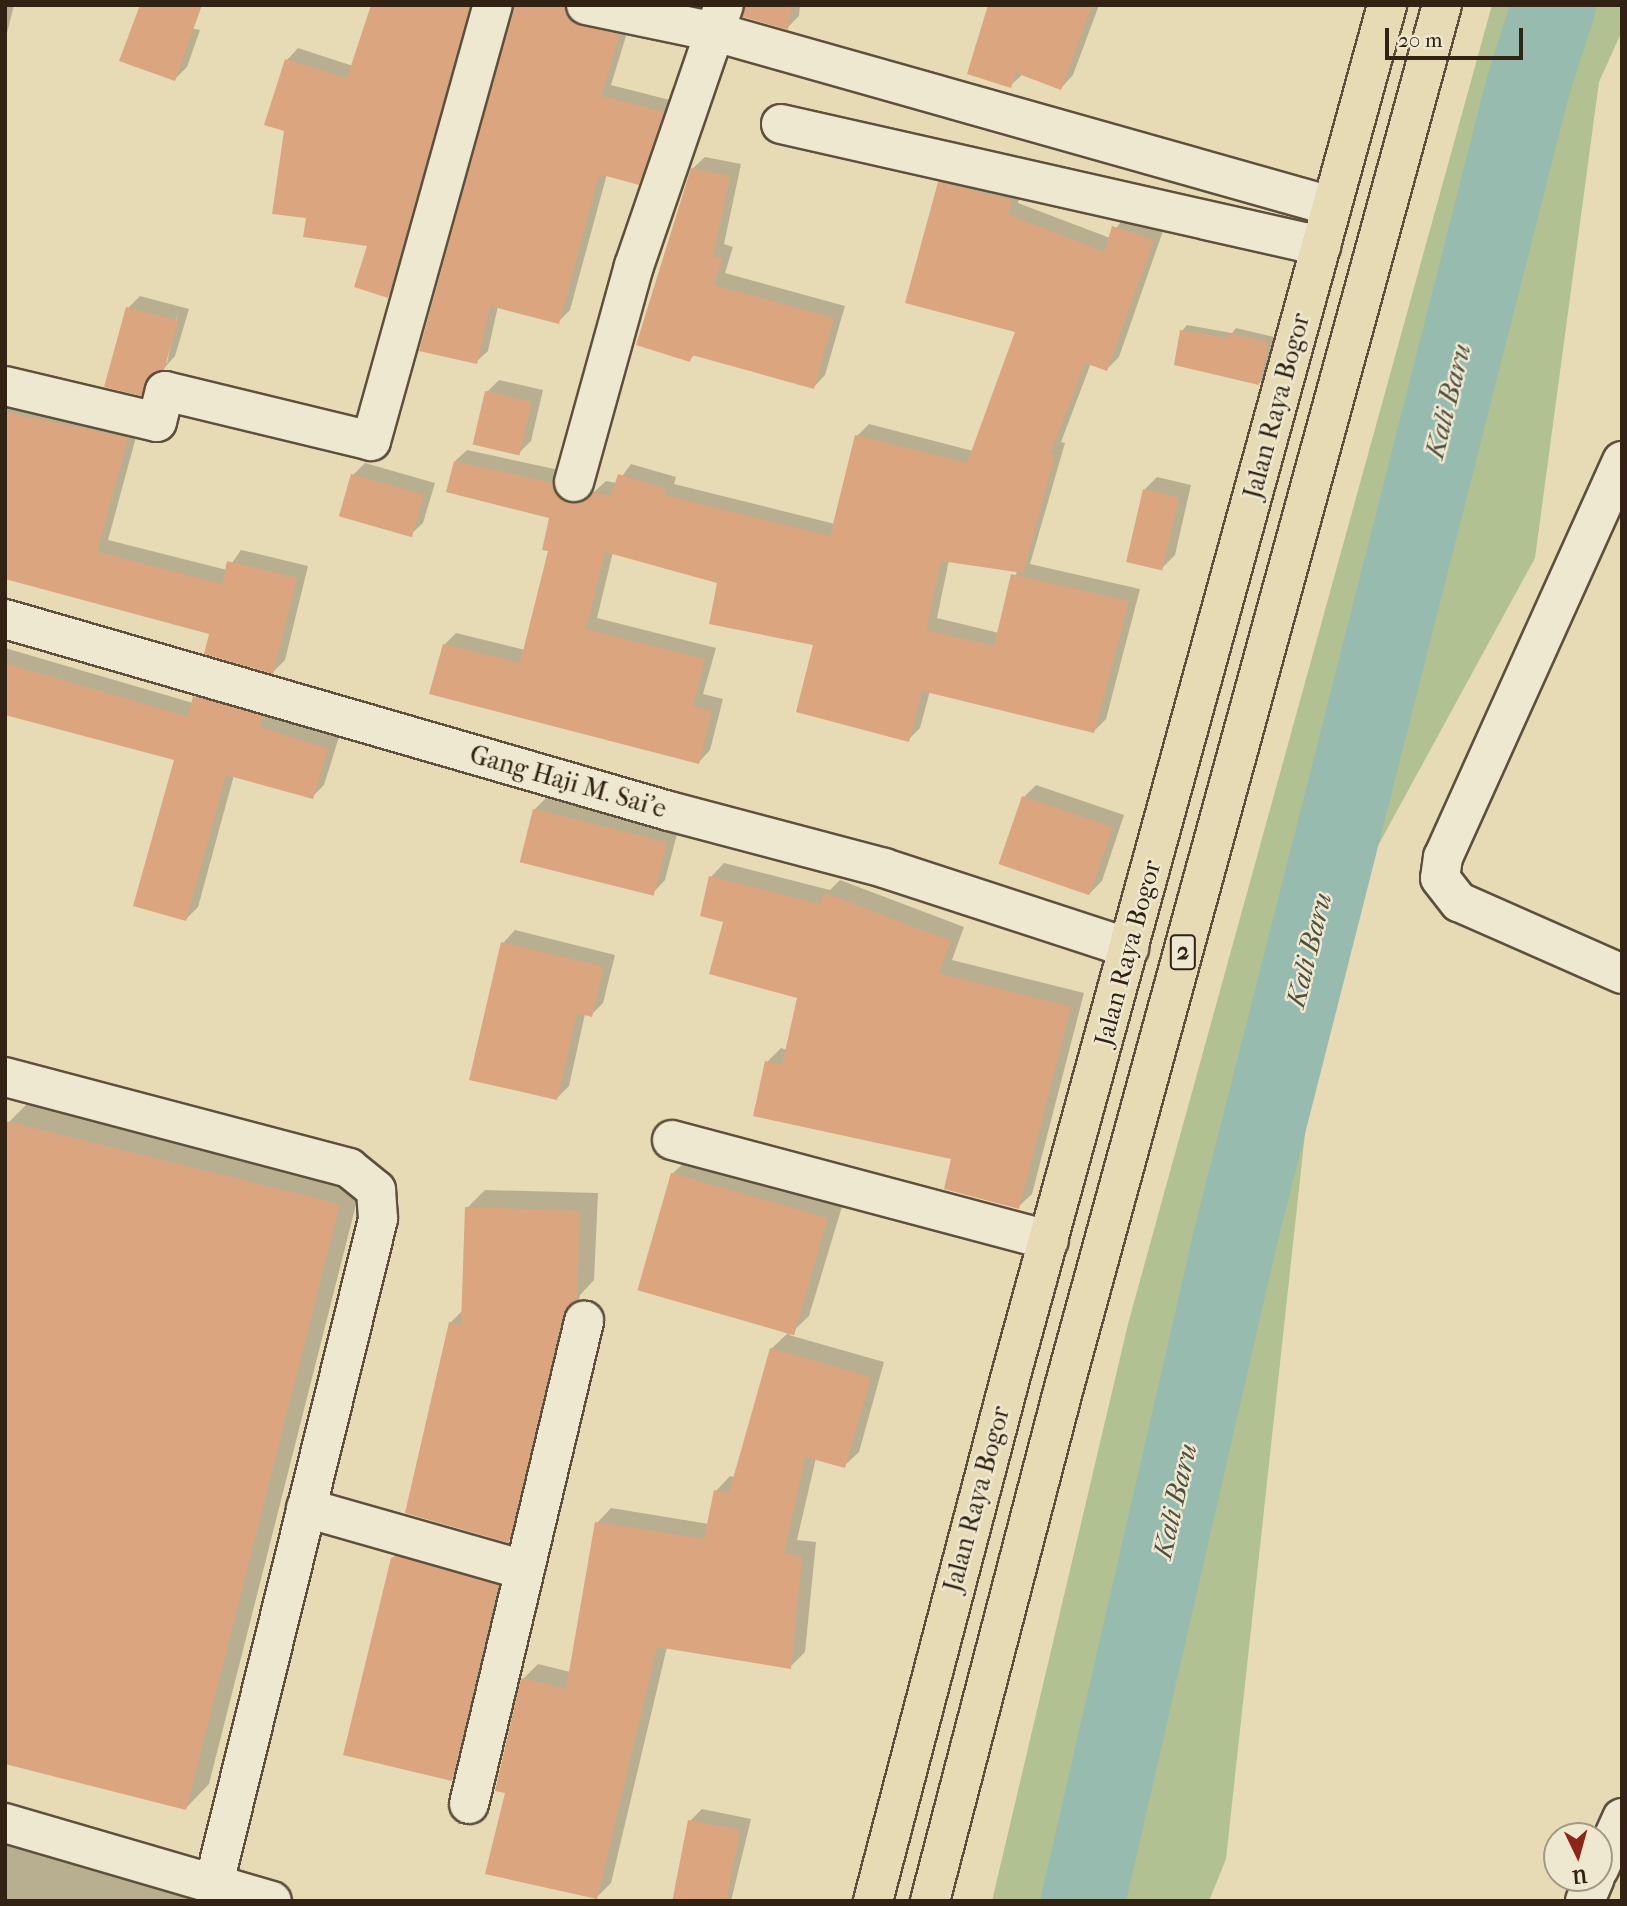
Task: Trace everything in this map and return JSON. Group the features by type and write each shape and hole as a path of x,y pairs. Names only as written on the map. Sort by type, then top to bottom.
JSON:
{"highway":[{"name":"Jalan Raya Bogor","path":"880,1899 931,1670 1387,5"},
{"name":"Jalan Raya Bogor","path":"930,1901 1063,1391 1442,5"},
{"path":"1011,1375 1063,1391"},
{"path":"931,1670 985,1683"}],"street":[{"path":"5,386 157,422 165,391 371,440 493,5"},
{"path":"586,5 719,19 1331,206"},
{"path":"573,482 634,266 719,19"},
{"path":"781,124 1321,246"},
{"path":"1622,461 1443,857 1440,878 1459,902 1622,974"},
{"name":"Gang Haji M. Sai'e","path":"5,619 668,811 884,868 1129,948"},
{"path":"5,1077 349,1168 376,1190 378,1219 214,1883"},
{"path":"672,1140 1049,1240"},
{"path":"469,1804 584,1320"},
{"path":"306,1508 524,1570"},
{"path":"1613,1838 1622,1818"},
{"path":"5,1823 272,1901"}],"green space":[{"path":"1492,5 1622,5 1622,31 1599,82 1535,558 1326,941 1226,1859 1209,1901 992,1901 1128,1324"}],"building":[{"path":"140,5 202,5 175,81 119,61"},
{"path":"371,5 470,5 388,298 354,287 367,246 303,237 306,218 272,214 284,131 264,125 285,59 347,78"},
{"path":"514,5 565,5 572,22 620,34 601,96 664,112 639,185 599,174 559,324 490,306 477,364 419,351"},
{"path":"745,5 792,5 788,30 743,17"},
{"path":"988,5 1092,5 1061,90 1016,73 1011,88 967,74"},
{"path":"691,168 730,176 713,256 722,259 714,285 834,318 814,389 692,355 690,362 636,345"},
{"path":"938,182 1012,200 1008,214 1104,252 1112,226 1154,240 1107,371 1085,363 1050,454 1055,455 1023,573 941,561 926,630 994,646 1011,574 1129,601 1094,733 922,691 909,742 796,712 813,645 709,624 717,583 605,552 586,629 705,659 693,706 712,711 699,764 429,694 443,644 520,663 548,551 542,550 549,518 446,492 454,461 553,483 558,497 569,503 580,503 593,492 611,496 618,474 666,489 664,495 830,536 855,435 967,463 1015,332 905,303"},
{"path":"126,307 178,321 164,370 149,376 141,396 104,387"},
{"path":"1180,330 1228,338 1229,333 1269,343 1259,385 1174,365"},
{"path":"485,391 532,402 519,455 473,445"},
{"path":"5,412 128,438 97,552 222,584 227,561 297,578 273,674 204,654 209,634 5,579"},
{"path":"351,474 424,495 412,537 339,516"},
{"path":"1143,489 1179,497 1162,570 1126,562"},
{"path":"5,663 188,717 193,696 263,716 260,727 328,749 313,799 226,775 186,921 133,906 174,760 5,715"},
{"path":"1022,796 1113,827 1089,895 999,864"},
{"path":"533,809 667,842 654,896 520,862"},
{"path":"709,876 820,904 825,893 951,941 939,973 1071,1007 1019,1209 944,1189 951,1159 753,1116 765,1061 782,1065 797,998 709,974 723,922 700,916"},
{"path":"501,942 604,967 592,1017 577,1013 557,1100 469,1080"},
{"path":"5,1121 340,1204 186,1810 5,1764"},
{"path":"671,1173 828,1218 794,1335 637,1290"},
{"path":"465,1207 580,1211 577,1299 563,1315 509,1543 405,1513 449,1322 461,1325"},
{"path":"770,1348 871,1377 845,1468 805,1457 784,1554 802,1556 791,1669 657,1647 597,1899 485,1874 505,1793 495,1791 521,1678 566,1689 595,1522 704,1539 714,1490 729,1493"},
{"path":"396,1556 498,1585 452,1781 343,1755 391,1558"},
{"path":"688,1820 740,1830 726,1901 672,1900"}],"waterway":[{"name":"Kali Baru","path":"1083,1901 1236,1235 1528,86 1554,5"}]}
